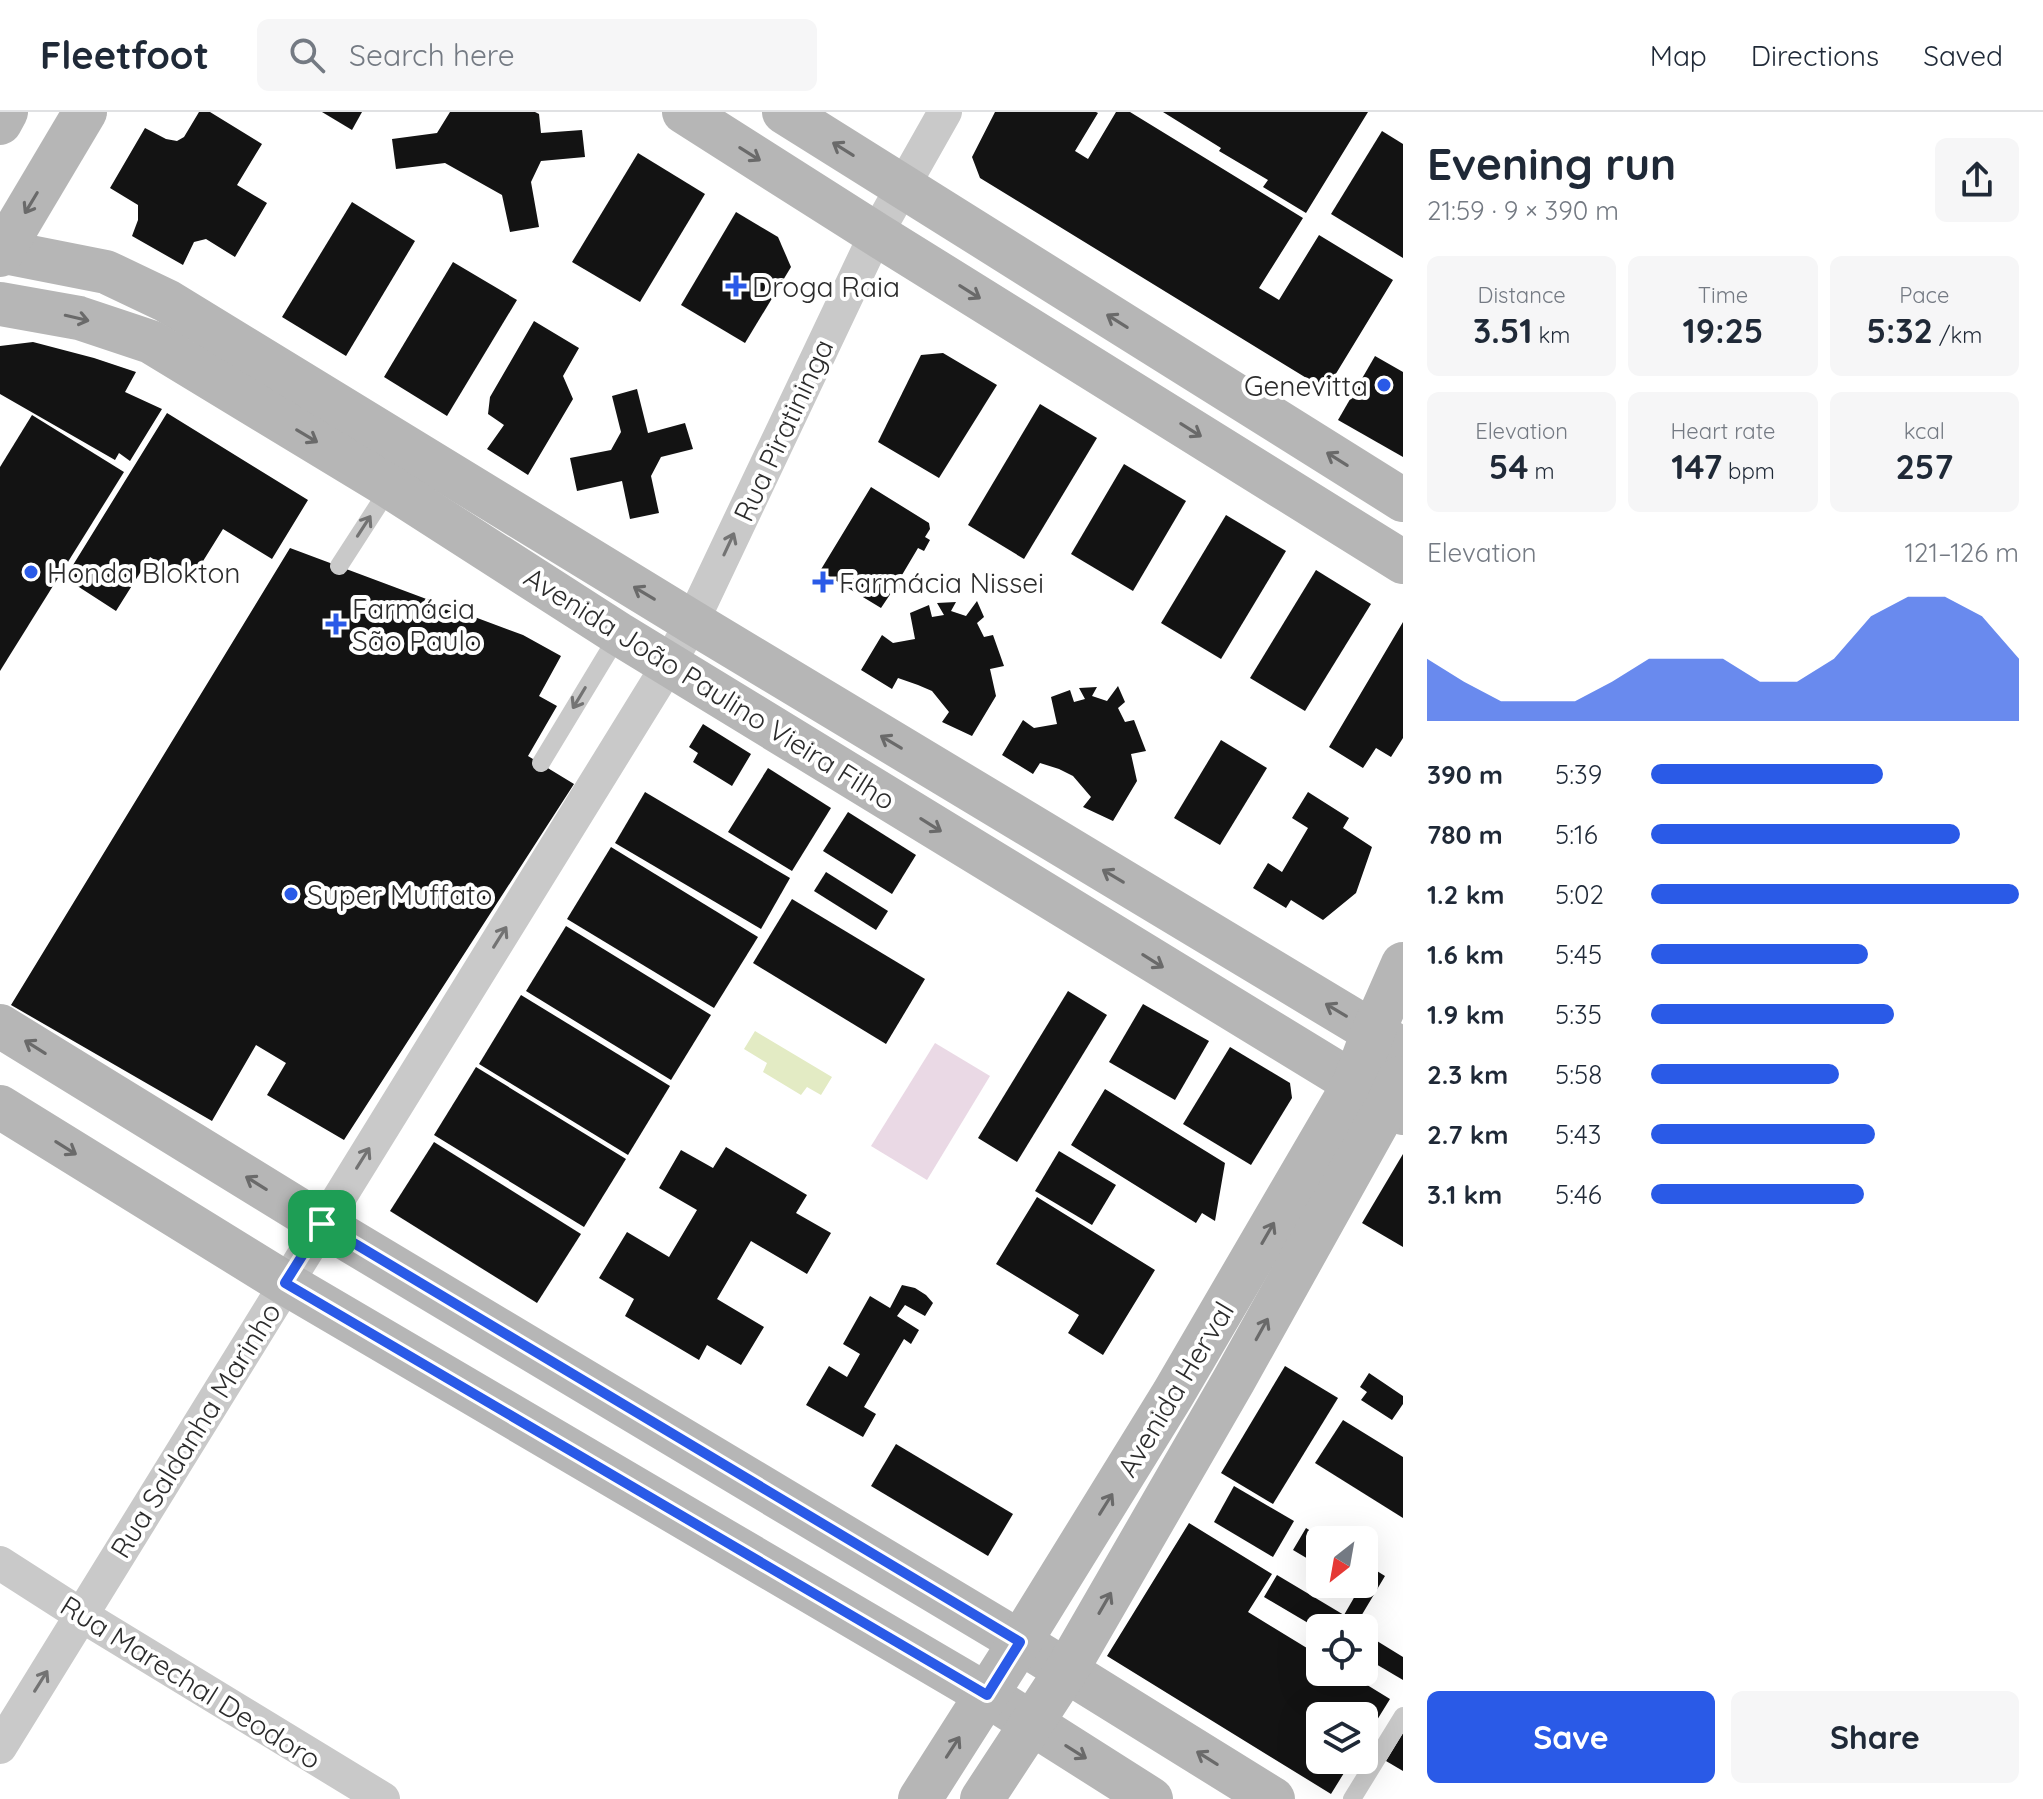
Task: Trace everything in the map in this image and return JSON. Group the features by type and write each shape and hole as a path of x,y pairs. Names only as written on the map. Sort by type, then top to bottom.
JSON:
{"main road":[{"path":"0,123 6,112"},
{"path":"1,252 63,132 85,112"},
{"path":"684,112 1403,562"},
{"path":"784,112 1403,500"},
{"name":"Avenida João Paulino Vieira Filho","path":"1,252 106,272 167,301 692,622 1388,1041"},
{"name":"Avenida João Paulino Vieira Filho","path":"0,304 79,318 151,342 390,487 619,634 1390,1093"},
{"name":"Avenida Herval","path":"982,1799 1066,1671 1234,1380 1390,1093 1388,1041 1403,964"},
{"path":"0,1026 322,1224 1020,1642 1273,1799"},
{"name":"Avenida Herval","path":"920,1799 1173,1394 1390,1093"},
{"path":"0,1107 285,1283 987,1695 1151,1799"},
{"path":"1173,1394 1234,1380"}],"street":[{"name":"Rua Piratininga","path":"669,664 692,622 876,234 945,112"},
{"name":"Rua Saldanha Marinho","path":"0,1747 669,664"},
{"name":"Rua Marechal Deodoro","path":"0,1563 383,1799"}],"lane":[{"path":"339,566 390,487"},
{"path":"541,763 619,634"},
{"path":"1352,1799 1403,1716"}],"shaded area":[{"path":"755,1031 832,1077 821,1095 807,1087 801,1095 763,1072 767,1063 744,1049"},
{"path":"935,1043 990,1076 927,1180 871,1146"}],"building":[{"path":"199,112 210,112 262,144 237,185 267,203 235,257 206,239 194,242 183,265 132,236 138,220 138,205 110,188 145,128 177,141 184,137"},
{"path":"322,112 362,112 352,130"},
{"path":"450,112 535,112 539,114 541,133 582,130 585,157 541,161 531,182 539,227 510,232 502,195 445,163 396,169 392,139 437,133"},
{"path":"995,112 1098,113 1075,151 1088,159 1116,112 1130,112 1303,218 1259,288 1279,300 1319,235 1393,280 1326,390 980,178 972,157"},
{"path":"1163,112 1368,112 1306,213 1263,187 1268,180"},
{"path":"1382,131 1403,144 1403,258 1331,214"},
{"path":"638,153 705,194 640,302 572,262"},
{"path":"352,202 415,241 346,356 282,317"},
{"name":"Droga Raia","path":"736,212 778,237 791,267 745,343 681,305"},
{"path":"453,262 517,300 447,416 384,377"},
{"path":"534,321 579,348 563,376 573,399 528,475 487,449 504,425 488,414 490,397"},
{"path":"33,342 136,372 125,392 162,409 130,461 119,453 115,460 0,394 0,346"},
{"path":"943,353 997,385 939,478 878,442 921,355"},
{"path":"1375,356 1403,372 1403,457 1338,420"},
{"path":"637,389 648,433 685,423 693,449 661,457 651,476 659,513 630,519 622,481 577,491 570,458 611,450 621,432 612,396"},
{"path":"1040,404 1097,438 1024,559 968,525"},
{"path":"167,413 308,500 272,559 223,529 190,582 150,557 116,611 65,578"},
{"name":"Honda Blokton","path":"32,415 124,472 0,671 0,467"},
{"path":"1124,464 1186,501 1133,591 1071,554"},
{"path":"871,487 929,523 930,529 925,537 930,540 924,551 918,548 902,575 907,578 900,589 895,587 881,608 820,571"},
{"path":"1226,515 1286,551 1221,659 1161,623"},
{"name":"Super Muffato","path":"290,548 523,635 561,656 539,696 557,706 528,756 574,784 344,1140 267,1095 286,1063 256,1045 212,1121 11,1005"},
{"path":"1316,570 1371,604 1305,711 1250,678"},
{"path":"977,601 984,617 977,623 984,637 993,635 1004,666 990,669 996,696 972,736 942,722 949,712 932,691 898,678 892,689 861,670 882,635 893,643 915,639 910,613 929,605 932,617 944,615 937,603 956,602 951,611 966,616"},
{"path":"1403,622 1403,738 1391,757 1376,748 1363,768 1329,747"},
{"path":"1118,686 1125,702 1118,708 1125,722 1134,720 1146,751 1131,754 1137,781 1113,821 1083,807 1091,797 1073,776 1040,763 1033,774 1002,755 1023,720 1034,728 1057,724 1051,697 1070,690 1074,702 1085,699 1079,688 1097,687 1092,696 1107,701"},
{"path":"703,724 751,754 732,786 693,762 698,753 689,747"},
{"path":"1221,740 1267,768 1220,845 1174,818"},
{"path":"768,768 831,808 792,871 728,832"},
{"path":"645,792 790,878 761,929 615,843"},
{"path":"1308,792 1349,818 1343,828 1372,847 1356,893 1323,920 1291,900 1286,908 1253,888 1268,863 1282,872 1308,828 1292,818"},
{"path":"848,812 916,855 892,894 823,851"},
{"path":"611,847 758,937 714,1008 567,919"},
{"path":"826,872 888,911 876,930 814,891"},
{"path":"792,899 925,979 886,1044 753,963"},
{"path":"566,926 711,1015 671,1080 526,991"},
{"path":"1068,991 1107,1015 1017,1162 978,1138"},
{"path":"521,995 670,1086 628,1155 479,1064"},
{"path":"1143,1004 1209,1041 1175,1100 1109,1062"},
{"path":"1230,1047 1290,1083 1292,1098 1251,1165 1183,1124"},
{"path":"476,1067 626,1159 584,1227 434,1135"},
{"path":"1105,1089 1225,1163 1215,1221 1202,1213 1196,1223 1071,1145"},
{"path":"434,1142 581,1234 537,1303 390,1211"},
{"path":"726,1147 807,1195 796,1213 831,1233 807,1274 751,1241 717,1299 764,1327 741,1365 707,1345 699,1360 625,1316 634,1299 599,1278 627,1232 669,1257 697,1210 659,1188 681,1150 713,1168"},
{"path":"1059,1151 1116,1185 1092,1225 1035,1191"},
{"path":"1403,1154 1403,1247 1362,1223"},
{"path":"1037,1197 1155,1270 1103,1355 1068,1333 1079,1315 996,1264"},
{"path":"902,1285 915,1288 933,1303 925,1316 905,1305 897,1316 919,1330 911,1344 904,1339 864,1407 876,1414 863,1437 806,1405 829,1366 847,1377 860,1354 843,1344 870,1296 890,1308"},
{"path":"1285,1366 1338,1398 1273,1504 1221,1473"},
{"path":"1369,1373 1403,1396 1403,1404 1392,1420 1361,1400 1367,1392 1360,1387"},
{"path":"1343,1420 1403,1457 1403,1518 1315,1463"},
{"path":"896,1444 1013,1514 988,1556 871,1486"},
{"path":"1234,1486 1294,1521 1273,1557 1214,1522"},
{"path":"1189,1523 1272,1574 1248,1612 1306,1647 1306,1686 1369,1686 1390,1699 1378,1718 1378,1702 1306,1702 1306,1774 1343,1774 1331,1794 1107,1656"},
{"path":"1306,1528 1306,1558 1293,1550"},
{"path":"1378,1572 1385,1576 1378,1588"},
{"path":"1277,1575 1306,1592 1306,1598 1316,1598 1342,1614 1306,1614 1306,1622 1264,1597"},
{"path":"1354,1598 1372,1598 1362,1614 1345,1614"},
{"path":"1378,1642 1403,1657 1403,1680 1378,1665"},
{"path":"1403,1733 1403,1771 1386,1761"}],"place":[{"name":"Droga Raia","path":"736,286"},
{"name":"Genevitta","path":"1384,385"},
{"name":"Honda Blokton","path":"31,572"},
{"name":"Farmácia Nissei","path":"823,582"},
{"name":"Farmácia São Paulo","path":"336,624"},
{"name":"Super Muffato","path":"291,894"}],"route":[{"path":"322,1224 1020,1642 987,1695 285,1283 322,1224"}]}
